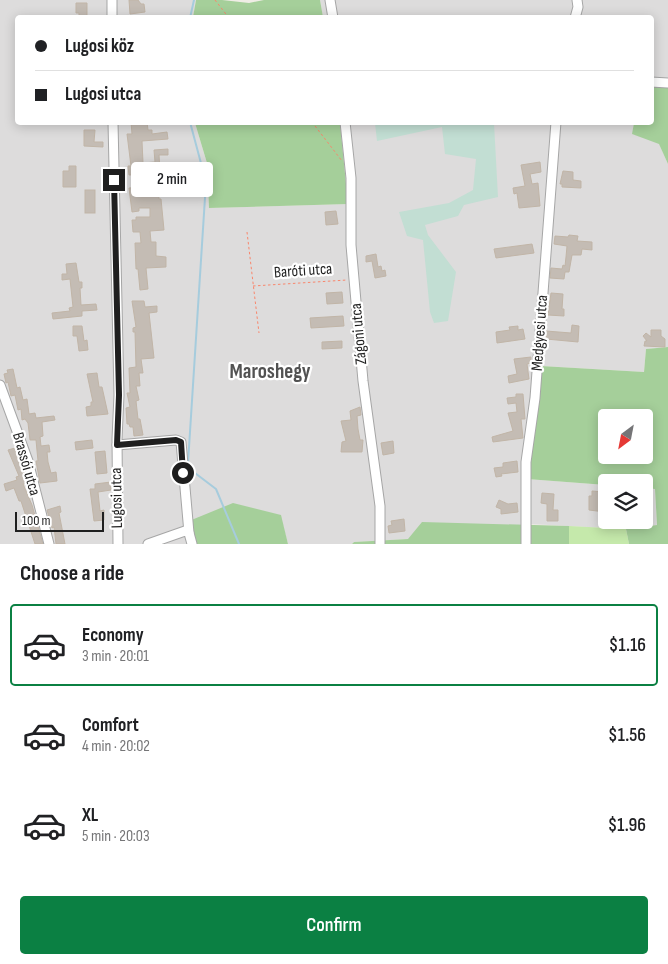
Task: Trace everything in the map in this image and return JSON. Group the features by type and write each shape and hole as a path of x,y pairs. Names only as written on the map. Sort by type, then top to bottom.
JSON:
{"street":[{"path":"112,0 112,15"},
{"path":"330,0 332,15"},
{"path":"576,15 578,7 577,0"},
{"path":"654,82 668,83"},
{"name":"Lugosi utca","path":"113,125 119,395 117,445 118,544"},
{"name":"Zágoni utca","path":"345,125 350,172 351,245 363,381 380,506 380,544"},
{"name":"Medgyesi utca","path":"526,544 526,462 535,398 556,125"},
{"name":"Brassói utca","path":"0,385 28,461 49,544"},
{"path":"117,445 176,440 181,442 187,532 192,544"},
{"path":"148,544 187,532"}],"path":[{"path":"215,0 227,15"},
{"path":"314,125 350,172"},
{"name":"Baróti utca","path":"247,232 259,333"},
{"name":"Baróti utca","path":"252,286 354,279"}],"shaded area":[{"path":"0,0 196,0 193,15 15,15 15,125 196,125 207,163 209,208 347,204 340,125 634,125 633,134 659,143 668,164 668,347 646,349 644,372 541,366 527,479 598,484 598,528 529,524 408,539 354,542 352,544 288,544 280,515 194,544 0,544"},
{"path":"320,0 668,0 668,87 654,85 654,15 323,15"},
{"path":"653,489 655,489 657,525 653,526"}],"green space":[{"path":"196,0 249,3 264,0 320,0 323,15 193,15"},
{"path":"654,85 668,87 668,164 659,144 632,134 634,125 654,125"},
{"path":"196,125 340,125 348,204 209,208 207,163"},
{"path":"375,125 494,125 498,197 464,205 458,216 425,225 428,235 456,272 448,321 434,323 430,312 423,240 407,236 399,212 449,203 473,190 476,159 445,154 442,127 377,141"},
{"path":"668,347 668,544 629,544 626,529 653,529 653,526 657,525 653,474 598,474 598,484 527,479 541,366 644,372 646,349"},
{"path":"233,503 281,515 288,544 194,544 189,521"},
{"path":"422,522 569,526 569,544 352,544 354,542 408,539"},
{"path":"569,526 626,529 629,544 569,544"}],"building":[{"path":"129,0 138,0 141,4 144,4 145,12 130,14"},
{"path":"76,3 87,3 87,15 76,13"},
{"path":"131,125 147,125 148,130 152,130 152,134 167,132 168,139 142,141 143,163 155,162 154,150 168,149 168,155 159,155 160,171 129,175 128,166 131,166 127,134 132,134"},
{"path":"84,130 95,130 94,142 103,142 103,147 84,146"},
{"path":"540,162 541,172 530,174 532,184 538,183 540,206 519,208 517,193 514,194 513,188 525,186 521,165"},
{"path":"69,166 76,166 76,187 63,187 63,171 69,171"},
{"path":"563,171 573,172 573,180 581,181 581,188 562,187 562,184 560,184"},
{"path":"145,181 153,181 154,186 158,186 164,230 150,231 151,242 156,242 156,256 166,257 166,267 146,268 148,289 140,290 138,269 136,269 135,243 141,243 140,232 133,232 132,220 136,220 136,217 150,217 150,208 139,208 139,211 132,212 129,188 145,187"},
{"path":"85,190 95,190 95,213 85,213"},
{"path":"336,211 338,224 326,225 325,212"},
{"path":"569,235 578,236 577,241 592,242 592,250 582,249 581,255 572,255 569,272 565,272 564,279 550,278 551,268 562,269 563,265 565,266 567,246 554,244 555,236 568,237"},
{"path":"532,244 534,253 496,258 494,249"},
{"path":"376,254 378,267 381,266 382,271 385,270 386,276 375,278 372,261 366,262 366,256"},
{"path":"76,263 79,282 82,282 82,288 80,288 81,305 96,304 97,310 82,311 82,316 53,319 52,313 70,311 69,308 73,307 70,279 62,280 62,274 67,274 66,264"},
{"path":"342,292 343,303 327,304 326,293"},
{"path":"551,293 563,294 562,309 564,309 564,316 548,315"},
{"path":"132,301 144,301 145,307 157,306 157,312 149,313 154,358 141,359 143,373 139,373 140,386 136,386 139,400 136,401 138,419 140,419 143,435 134,436 133,427 127,424 126,408 130,407 127,393 130,393 129,368 136,367 135,332 133,332 133,328 136,327"},
{"path":"343,316 344,326 311,328 310,318"},
{"path":"572,325 579,326 578,342 546,339 546,331 571,333"},
{"path":"73,326 82,326 84,341 87,340 88,350 79,351 77,336 73,336"},
{"path":"518,326 518,330 523,329 525,339 497,343 496,332 510,330 509,327"},
{"path":"651,330 661,330 661,336 665,339 665,347 644,346 645,341 647,341 643,336 646,333 651,337"},
{"path":"342,341 342,348 322,349 322,342"},
{"path":"531,357 531,363 527,364 529,379 509,383 508,376 517,374 514,359"},
{"path":"13,369 17,388 20,387 23,400 27,399 29,414 35,413 36,418 54,416 55,420 42,422 43,436 40,437 41,446 49,445 50,452 47,452 48,462 51,473 56,472 57,481 40,483 36,461 38,461 36,440 30,440 28,423 25,419 22,420 21,409 18,410 15,395 11,396 8,382 6,383 4,374 8,373 7,370"},
{"path":"97,373 99,387 102,387 108,414 87,416 86,407 91,406 91,402 93,402 87,374"},
{"path":"516,394 523,394 525,419 521,419 523,438 493,442 492,437 513,431 508,413 517,412 516,403 508,404 507,398 516,397"},
{"path":"360,407 361,415 357,416 360,440 363,440 362,452 341,452 342,442 346,441 341,421 351,420 350,411"},
{"path":"92,440 93,448 76,450 75,442"},
{"path":"393,441 394,453 383,455 381,443"},
{"path":"15,448 19,462 22,463 27,483 23,484 32,505 43,544 35,544 21,501 19,501 14,488 6,491 4,484 17,480 16,477 19,476 8,450"},
{"path":"105,451 107,473 97,474 95,452"},
{"path":"517,461 518,472 501,474 502,476 496,477 494,468 503,467 503,463"},
{"path":"111,482 111,490 98,492 100,511 104,510 104,520 94,521 90,489 95,489 95,484"},
{"path":"592,491 598,492 598,511 589,510 589,496 592,496"},
{"path":"542,493 554,494 553,510 558,510 558,521 547,521 547,504 541,503"},
{"path":"499,500 508,504 517,503 518,512 501,514 501,509 496,507"},
{"path":"60,506 61,512 59,513 65,544 56,544 54,527 52,528 47,510"},
{"path":"404,519 405,531 389,533 388,526 392,525 391,521"}],"waterway":[{"path":"191,15 194,0"},
{"path":"191,125 206,182 188,463 191,470 216,489 239,544"}],"district":[{"name":"Maroshegy","path":"270,371"}],"route":[{"path":"114,180 119,395 117,445 176,440 181,442 183,446 183,473"}]}
